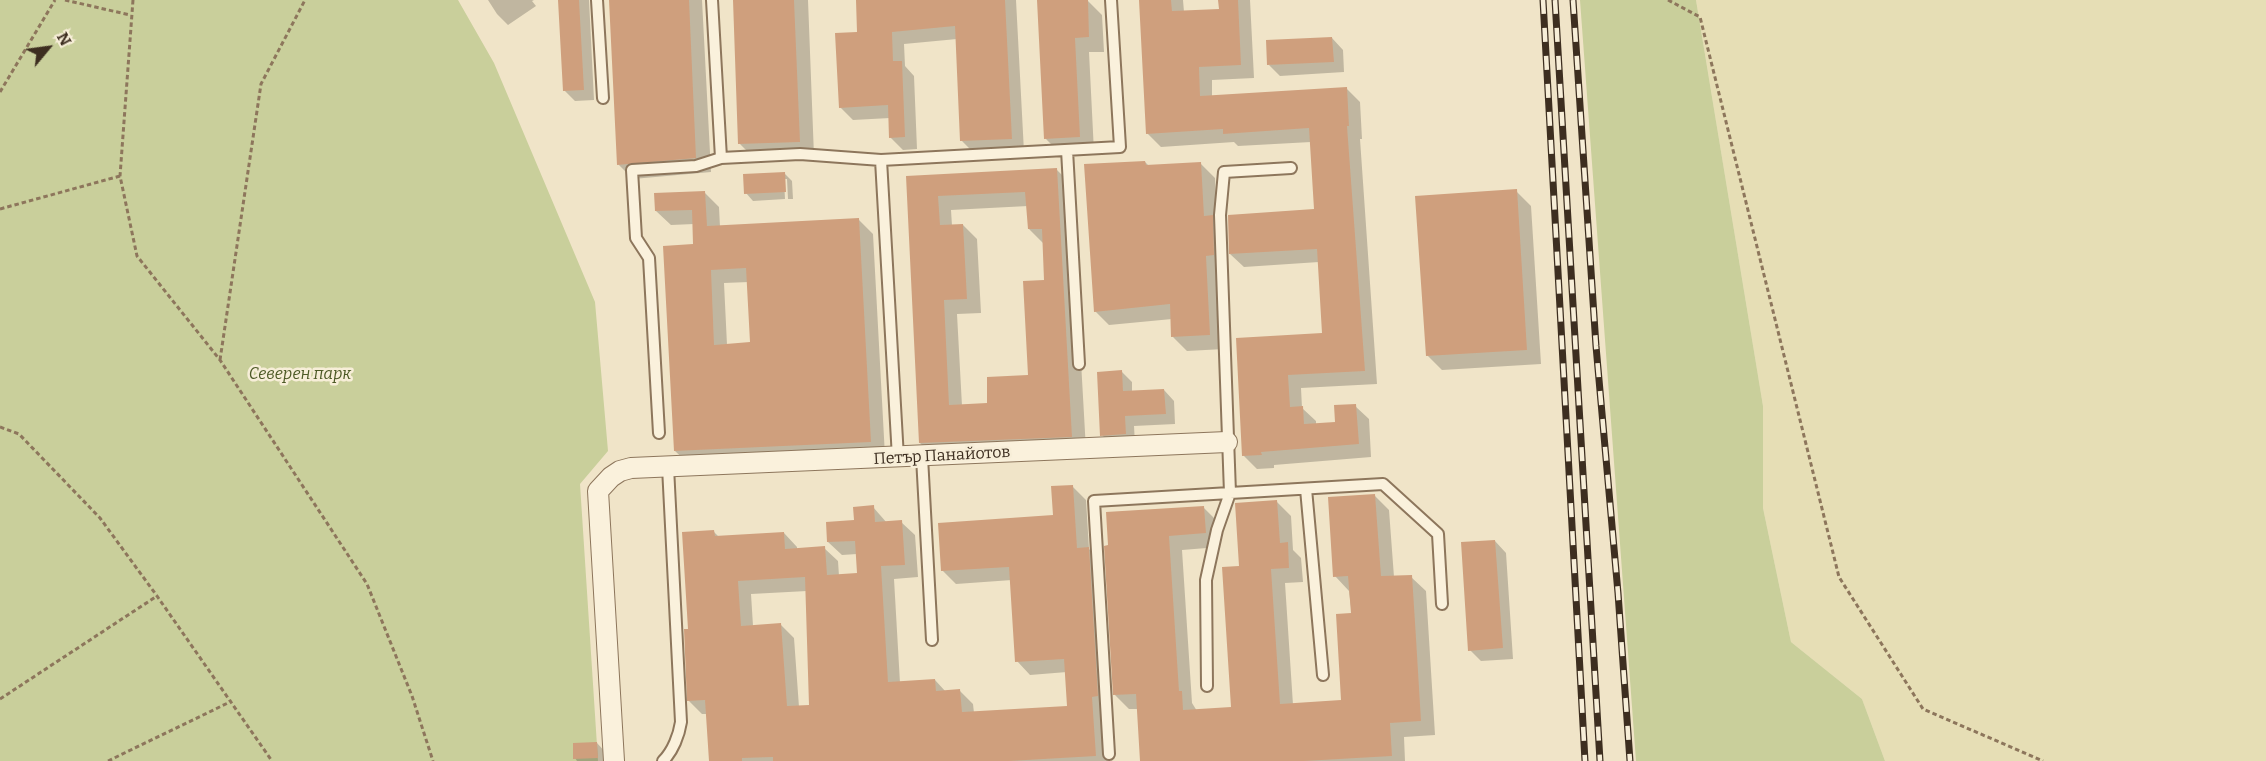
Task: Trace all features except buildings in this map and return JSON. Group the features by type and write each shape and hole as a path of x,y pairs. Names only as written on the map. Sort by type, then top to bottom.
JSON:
{"street":[{"name":"Петър Панайотов","path":"614,761 598,491 620,471 631,468 1227,442"}],"lane":[{"path":"597,0 603,98"},
{"path":"712,0 721,158"},
{"path":"659,434 649,258 636,238 632,170 696,166 721,158 800,154 881,160 1120,147 1111,0"},
{"path":"1067,150 1079,364"},
{"path":"881,160 898,458"},
{"path":"1207,686 1206,580 1217,530 1230,493 1220,215 1224,172 1291,168"},
{"path":"922,457 932,640"},
{"path":"663,761 679,733 681,722 668,467"},
{"path":"1109,754 1094,501 1383,484 1438,534 1442,604"},
{"path":"1306,489 1323,675"}],"path":[{"path":"0,92 55,0"},
{"path":"64,0 131,15"},
{"path":"133,0 120,176 137,256 220,360 367,584 412,696 433,761"},
{"path":"220,360 261,84 305,0"},
{"path":"1668,0 1700,17 1839,577 1923,709 2043,761"},
{"path":"0,209 120,176"},
{"path":"0,427 19,434 100,518 232,701 270,760"},
{"path":"0,699 157,596"},
{"path":"108,761 232,701"}],"shaded area":[{"path":"1696,0 2266,0 2266,761 1885,761 1862,699 1791,642 1763,508 1763,406"}],"green space":[{"name":"Северен парк","path":"0,0 458,0 494,63 595,302 608,451 580,484 598,761 0,761"},
{"path":"1580,0 1696,0 1763,406 1763,508 1791,642 1862,699 1885,761 1636,761"}],"railway":[{"path":"1543,0 1585,761"},
{"path":"1555,0 1600,761"},
{"path":"1573,0 1596,346 1630,761"}]}
